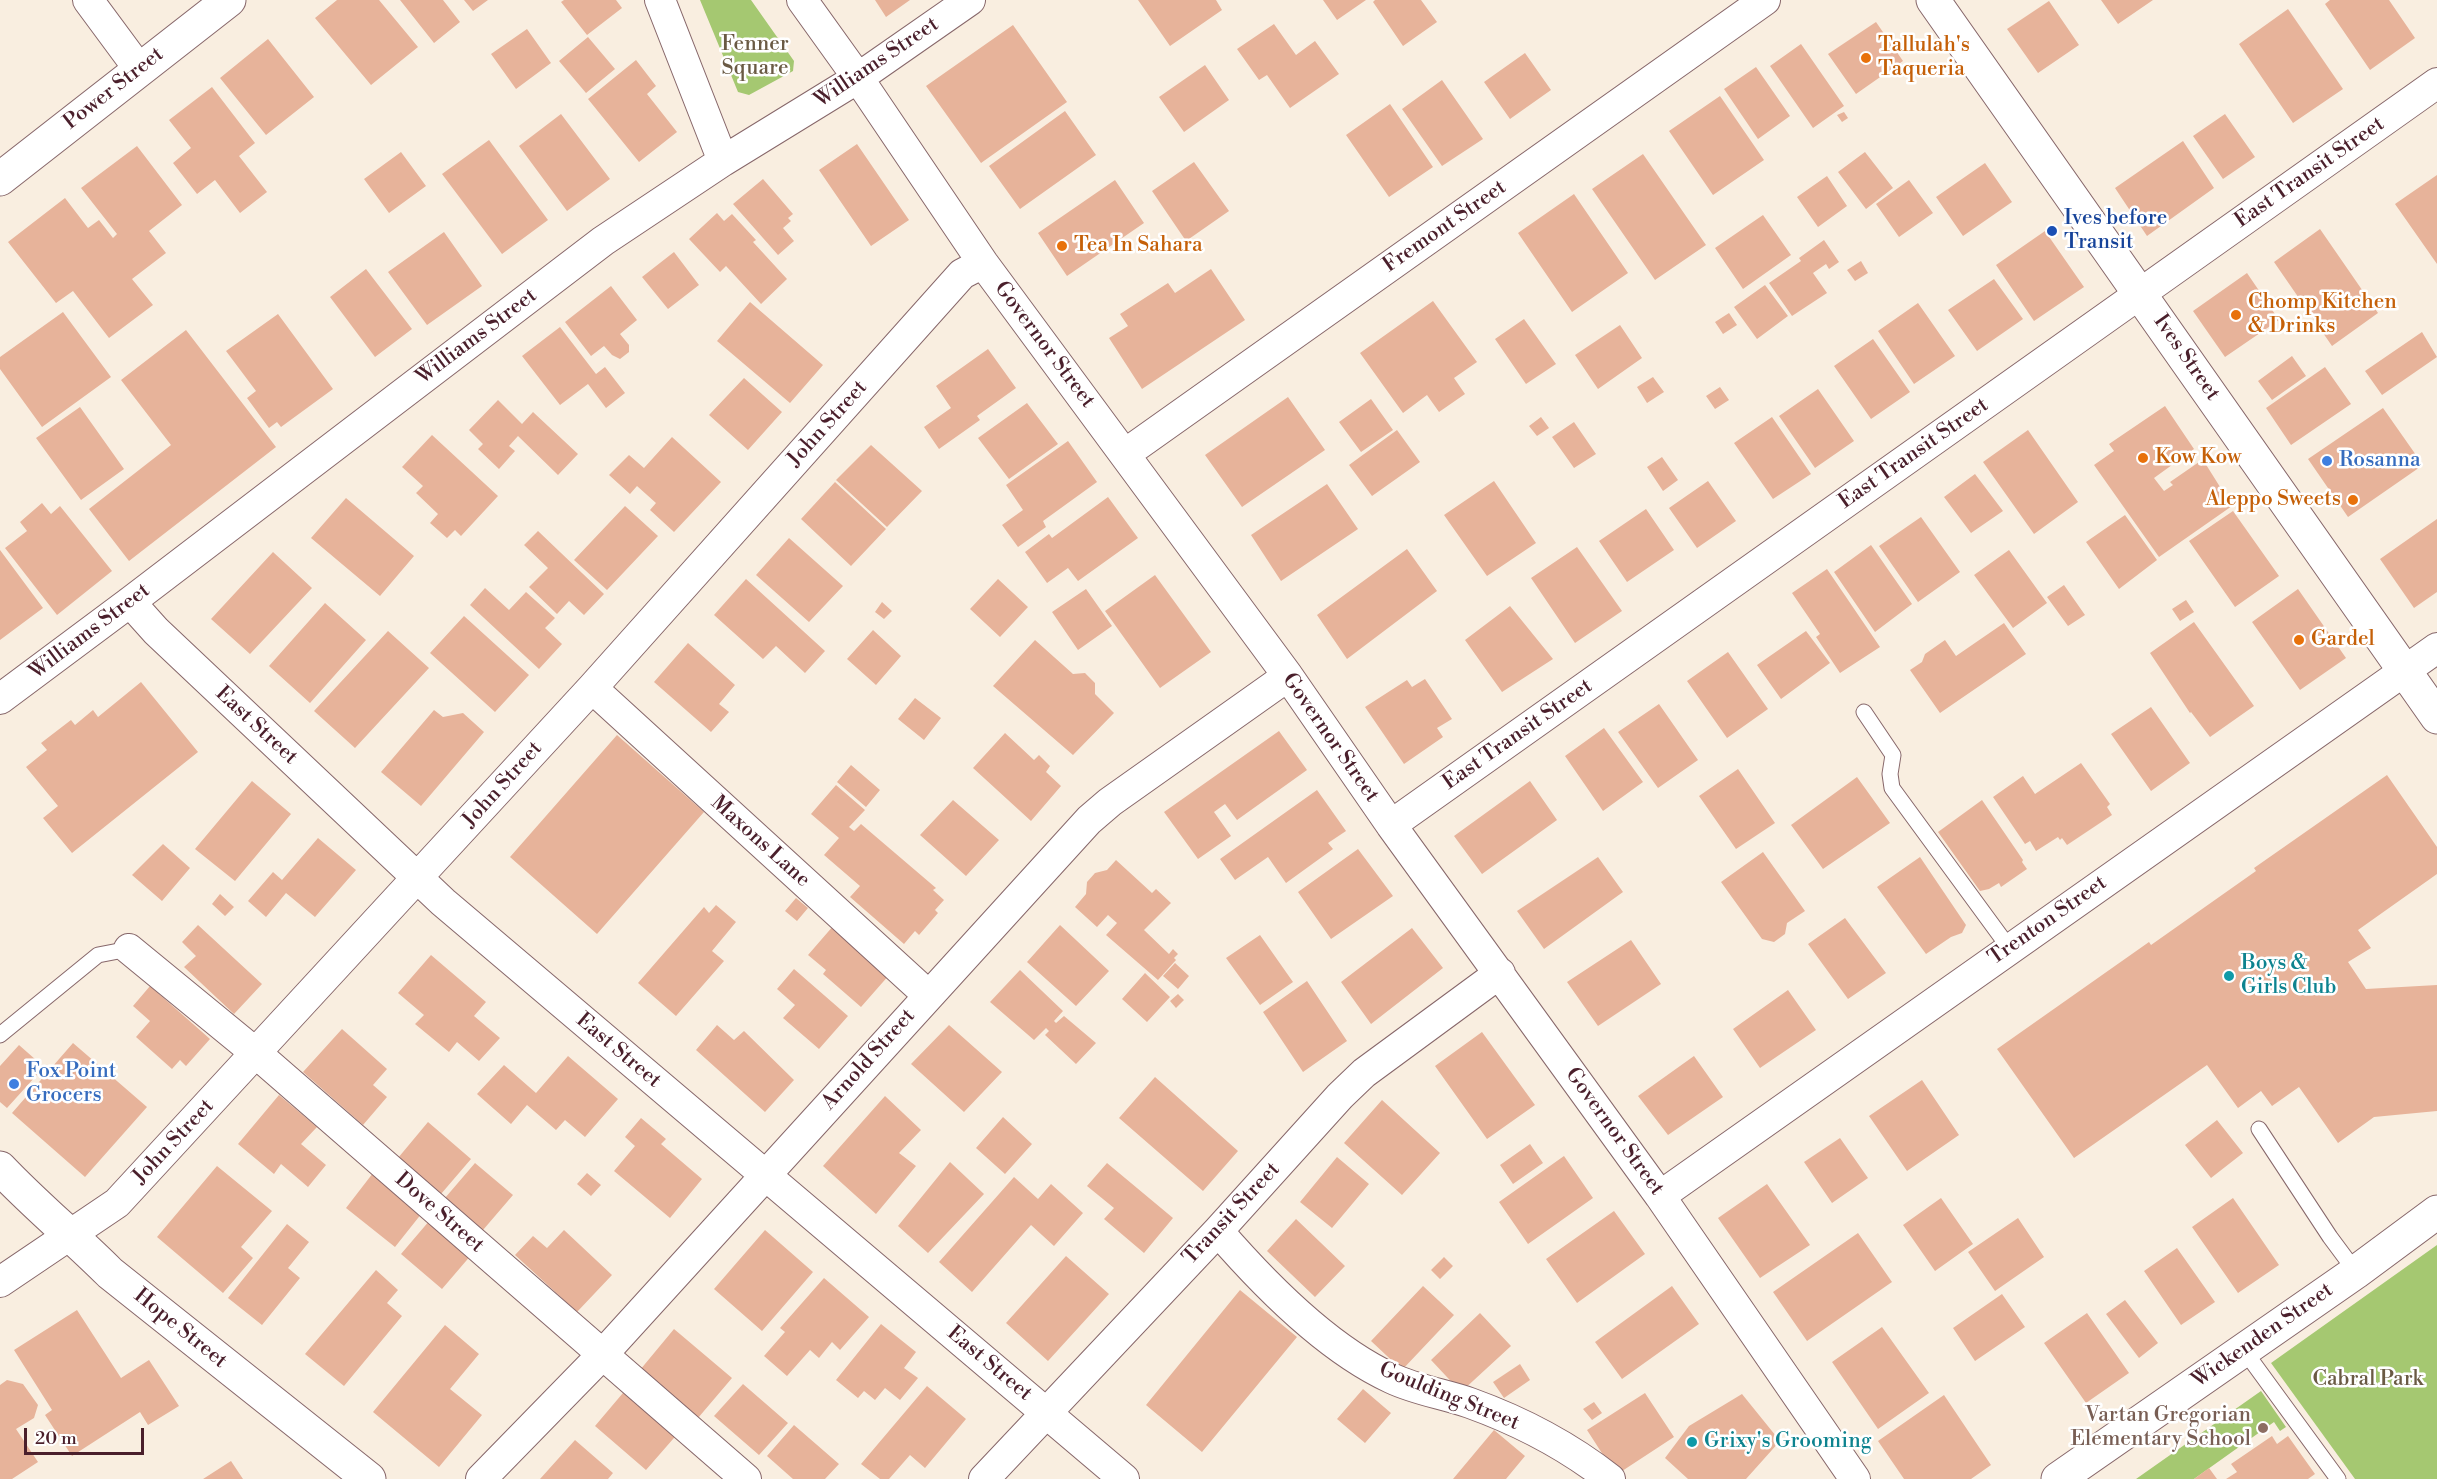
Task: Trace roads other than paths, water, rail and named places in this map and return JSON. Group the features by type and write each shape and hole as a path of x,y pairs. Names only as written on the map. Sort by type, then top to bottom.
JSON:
{"street":[{"path":"88,0 139,69"},
{"name":"Power Street","path":"0,179 229,0"},
{"path":"660,0 723,161"},
{"name":"Governor Street","path":"802,0 858,78 983,263 1288,676 1391,825 1660,1196 1855,1479"},
{"name":"Williams Street","path":"0,699 603,241 723,161 858,78 970,0"},
{"name":"Fremont Street","path":"1125,454 1765,0"},
{"name":"Ives Street","path":"1933,0 2437,717"},
{"name":"East Transit Street","path":"1391,825 2437,83"},
{"name":"John Street","path":"0,1282 117,1203 257,1054 592,688 962,274 983,263"},
{"name":"East Street","path":"130,602 156,632 452,909 1124,1479"},
{"name":"Trenton Street","path":"1660,1196 2437,648"},
{"name":"Arnold Street","path":"482,1479 602,1355 928,995 1096,814 1288,676"},
{"name":"Maxons Lane","path":"592,688 928,995"},
{"name":"Dove Street","path":"129,949 257,1054 746,1479"},
{"name":"Transit Street","path":"984,1479 1218,1231 1340,1096 1364,1073 1500,973"},
{"name":"Hope Street","path":"0,1168 33,1202 71,1234 110,1273 369,1479"},
{"name":"Wickenden Street","path":"2058,1479 2356,1272 2437,1212"},
{"name":"Goulding Street","path":"1218,1231 1245,1264 1336,1347 1392,1379 1470,1403 1562,1444 1610,1479"}],"lane":[{"path":"1864,712 1893,755 1890,774 1892,788 2010,949"},
{"path":"0,1035 98,955 129,949"},
{"path":"2259,1129 2356,1272"},
{"path":"2243,1349 2338,1479"}],"place":[{"name":"Tallulah's Taqueria","path":"1866,58"},
{"name":"Ives before Transit","path":"2052,231"},
{"name":"Tea In Sahara","path":"1062,246"},
{"name":"Chomp Kitchen & Drinks","path":"2236,315"},
{"name":"Kow Kow","path":"2143,458"},
{"name":"Rosanna","path":"2327,461"},
{"name":"Aleppo Sweets","path":"2353,500"},
{"name":"Gardel","path":"2299,640"},
{"name":"Boys & Girls Club","path":"2229,976"},
{"name":"Fox Point Grocers","path":"14,1084"},
{"name":"Vartan Gregorian Elementary School","path":"2263,1428"},
{"name":"Grixy's Grooming","path":"1692,1442"}],"park label":[{"name":"Fenner Square","path":"755,57"},
{"name":"Cabral Park","path":"2368,1380"}]}
